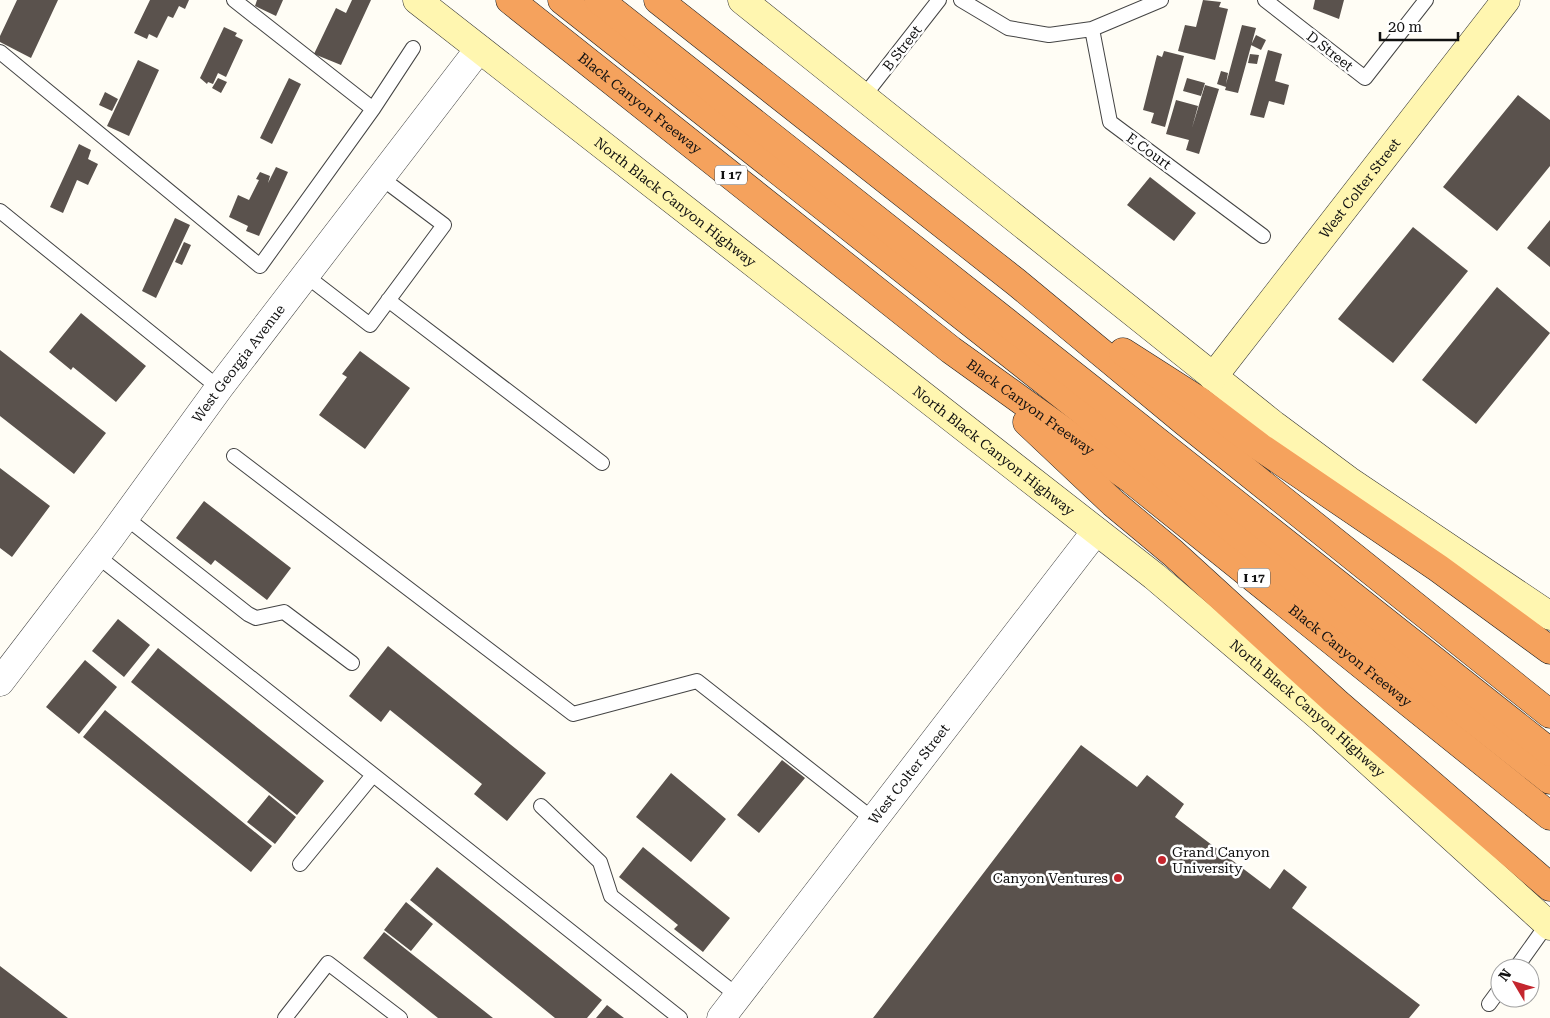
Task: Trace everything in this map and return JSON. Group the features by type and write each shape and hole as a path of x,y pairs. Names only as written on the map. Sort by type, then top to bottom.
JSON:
{"highway":[{"name":"Black Canyon Freeway","path":"510,0 951,350 1132,480 1550,816"},
{"path":"562,0 1550,780"},
{"path":"599,0 1550,752"},
{"path":"658,0 1016,282 1184,422 1550,714"},
{"path":"1016,282 1198,400 1260,447 1438,568 1550,650"},
{"path":"951,350 1113,503 1180,559 1336,702 1550,887"}],"main road":[{"name":"North Black Canyon Highway","path":"418,0 1096,531 1226,636 1322,719 1549,924"},
{"path":"742,0 1213,377 1348,480 1550,616"},
{"name":"West Colter Street","path":"1213,377 1506,0"}],"street":[{"name":"West Georgia Avenue","path":"0,682 125,517 219,388 479,49"},
{"name":"West Colter Street","path":"721,1018 1096,531"}],"lane":[{"path":"234,0 373,109"},
{"name":"B Street","path":"864,96 939,0"},
{"path":"961,0 1008,28 1049,35 1092,30 1161,0"},
{"name":"D Street","path":"1265,0 1365,78 1426,0"},
{"name":"E Court","path":"1092,30 1110,122 1264,236"},
{"path":"0,52 260,266 373,109 413,48"},
{"path":"305,275 370,325 444,225 380,177"},
{"path":"0,211 219,388"},
{"path":"388,300 602,463"},
{"path":"234,456 573,714 697,681 874,820"},
{"path":"125,517 248,614 256,618 284,612 352,663"},
{"path":"96,555 680,1018"},
{"path":"300,864 373,775"},
{"path":"540,806 600,862 611,896 738,996"},
{"path":"1524,958 1549,924"},
{"path":"286,1017 328,963 400,1018"}],"building":[{"path":"17,0 58,0 31,58 0,42 0,36"},
{"path":"150,0 189,0 185,9 179,6 173,18 168,16 157,38 149,34 147,39 134,33"},
{"path":"257,0 283,0 276,16 255,6"},
{"path":"352,0 371,0 341,65 314,54 336,8 346,13"},
{"path":"1203,0 1221,2 1219,7 1228,9 1215,60 1178,51 1185,25 1196,27"},
{"path":"1315,0 1344,0 1339,19 1313,9"},
{"path":"1242,25 1256,28 1238,93 1225,90 1226,87 1217,84 1221,71 1228,73 1226,84"},
{"path":"224,27 237,33 235,36 243,40 226,77 218,73 213,84 208,82 207,84 200,78"},
{"path":"1256,35 1266,40 1261,50 1251,45"},
{"path":"1268,50 1282,54 1275,81 1289,85 1284,105 1269,101 1264,118 1250,115"},
{"path":"1164,51 1184,56 1165,127 1151,123 1154,113 1143,110 1157,55 1162,57"},
{"path":"1250,54 1259,55 1257,64 1248,63"},
{"path":"138,60 159,70 129,136 107,126"},
{"path":"218,78 227,82 221,93 212,88"},
{"path":"289,78 301,84 272,144 260,138"},
{"path":"1187,78 1205,83 1201,96 1183,91"},
{"path":"1205,85 1219,89 1199,154 1186,150 1189,140 1166,134 1176,100 1198,106 1192,128"},
{"path":"105,92 118,99 112,111 99,105"},
{"path":"1518,95 1550,120 1550,166 1497,231 1443,187"},
{"path":"79,144 91,150 88,159 98,164 88,185 77,180 63,213 50,207"},
{"path":"276,167 288,172 259,236 246,231 248,226 229,217 238,195 249,200 259,180 256,179 260,172 270,176 268,183"},
{"path":"1150,177 1196,213 1174,241 1127,205"},
{"path":"175,218 190,225 156,298 142,291"},
{"path":"1550,220 1550,267 1527,248"},
{"path":"1413,227 1468,271 1393,363 1338,319"},
{"path":"184,242 191,245 182,265 175,262"},
{"path":"1497,287 1550,333 1476,424 1422,380"},
{"path":"81,313 146,366 116,402 73,367 71,370 49,352"},
{"path":"0,350 106,433 74,474 0,416"},
{"path":"360,351 410,388 365,449 319,415 347,377 342,374"},
{"path":"0,468 50,506 12,557 0,548"},
{"path":"204,501 291,568 267,600 215,560 211,565 176,538"},
{"path":"118,619 150,645 124,677 92,651"},
{"path":"388,646 546,773 507,821 474,794 482,784 390,710 381,722 349,696"},
{"path":"158,648 324,781 297,815 131,682"},
{"path":"85,660 117,687 79,734 46,707"},
{"path":"105,710 272,846 251,872 83,737"},
{"name":"Canyon Ventures","path":"1081,745 1137,787 1147,775 1184,804 1175,817 1270,889 1284,869 1307,887 1292,908 1420,1005 1409,1018 873,1018"},
{"path":"782,760 805,778 759,833 737,815"},
{"path":"671,773 726,819 691,862 636,817"},
{"path":"269,795 296,817 275,844 247,822"},
{"path":"643,847 730,918 703,952 674,929 678,925 619,877"},
{"path":"437,867 602,1000 587,1018 555,1018 410,900"},
{"path":"406,902 433,924 411,951 384,930"},
{"path":"384,932 493,1018 438,1018 363,958"},
{"path":"0,966 68,1018 0,1018"},
{"path":"607,1005 624,1018 596,1018"}],"place":[{"name":"Grand Canyon University","path":"1162,860"},
{"name":"Canyon Ventures","path":"1118,878"}]}
